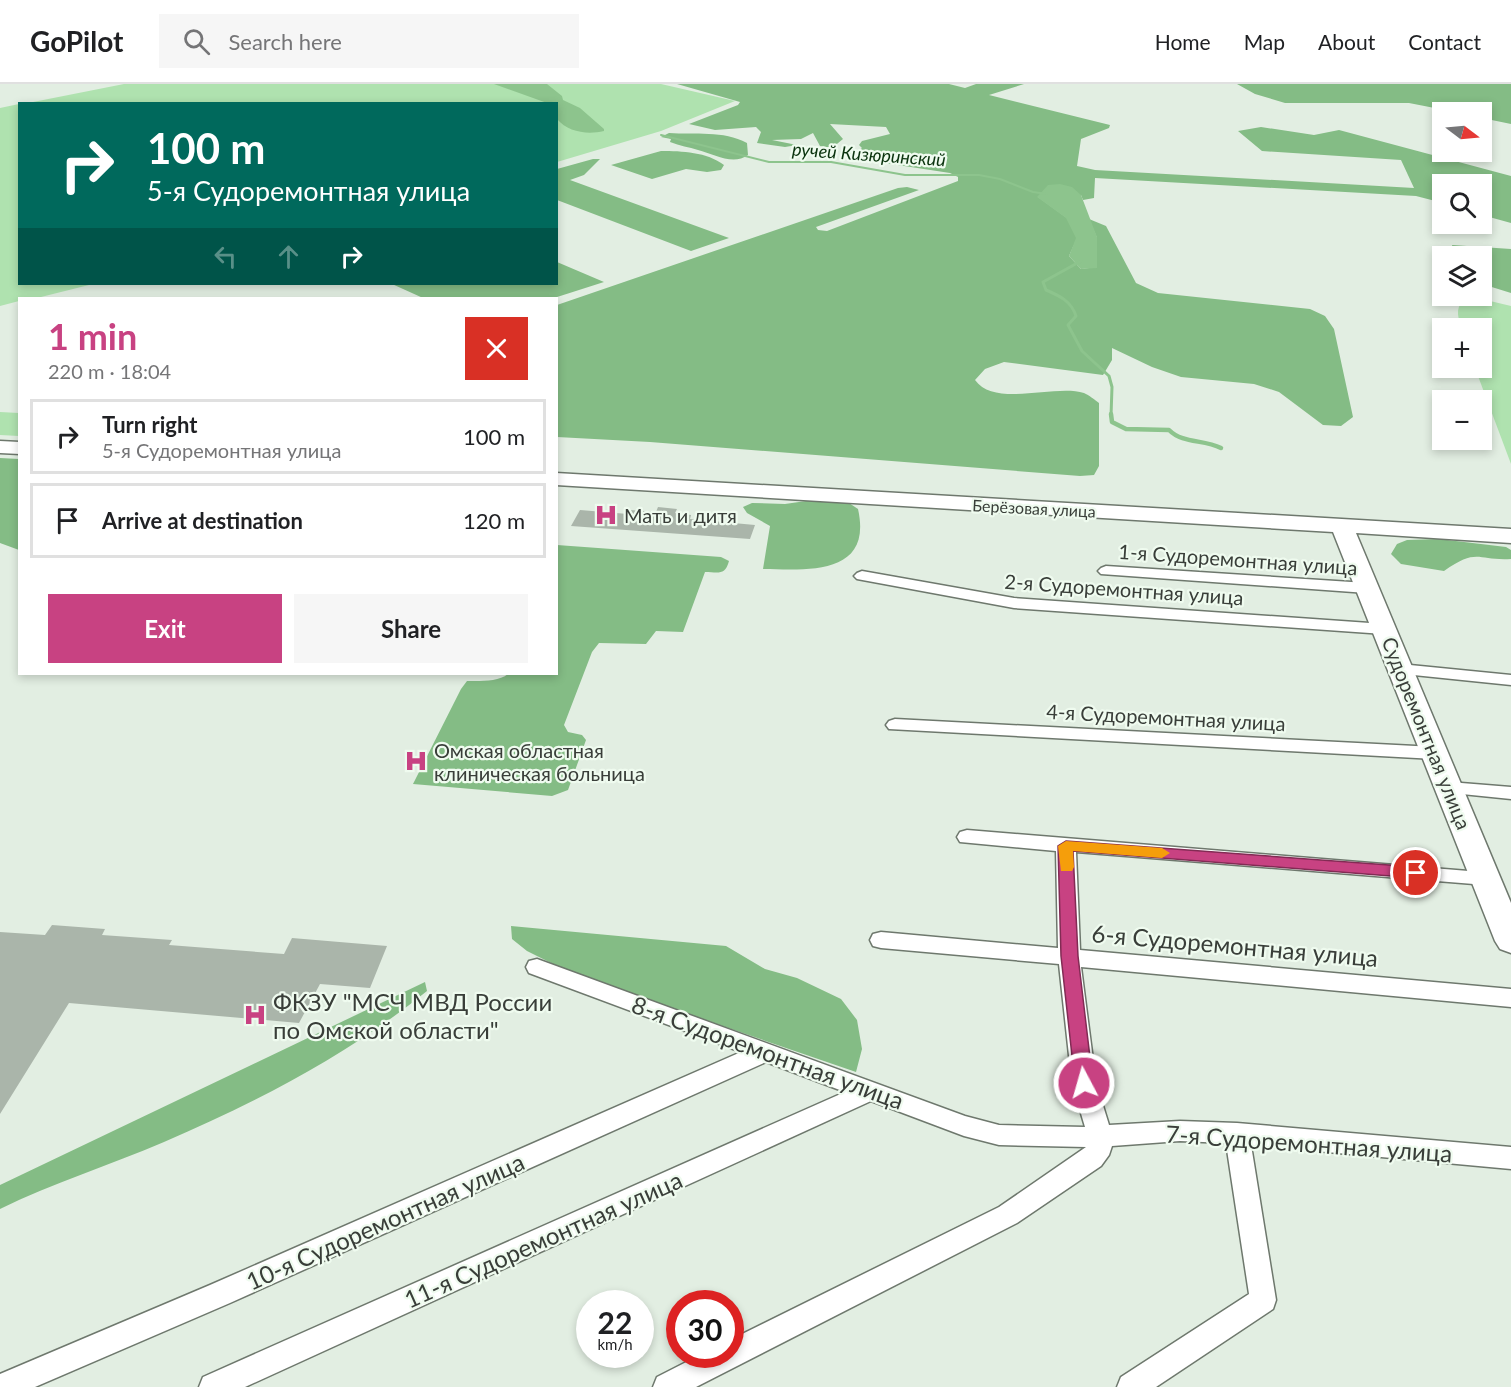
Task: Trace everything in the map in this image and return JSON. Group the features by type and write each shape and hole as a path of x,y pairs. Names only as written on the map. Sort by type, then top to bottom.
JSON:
{"main road":[{"path":"0,447 18,448"},
{"name":"Берёзовая улица","path":"558,479 1342,526 1509,539"},
{"name":"Судоремонтная улица","path":"1342,526 1509,932"}],"street":[{"name":"1-я Судоремонтная улица","path":"1106,571 1367,588"},
{"name":"2-я Судоремонтная улица","path":"862,576 1014,603 1384,629"},
{"path":"1400,669 1511,680"},
{"name":"4-я Судоремонтная улица","path":"895,725 1435,753"},
{"path":"1449,788 1511,793"},
{"path":"967,837 1486,878"},
{"path":"667,1387 1008,1215 1092,1158 1100,1148 1100,1137 1084,1083 1069,956 1066,846"},
{"name":"6-я Судоремонтная улица","path":"881,940 1511,998"},
{"name":"8-я Судоремонтная улица","path":"537,967 964,1126 999,1135"},
{"name":"10-я Судоремонтная улица","path":"2,1387 231,1289 767,1051"},
{"name":"11-я Судоремонтная улица","path":"213,1387 872,1090"},
{"name":"7-я Судоремонтная улица","path":"999,1135 1067,1138 1180,1131 1237,1133 1511,1158"},
{"path":"1131,1387 1263,1300 1237,1133"}],"shaded area":[{"path":"124,84 661,84 735,101 661,131 558,162 558,102 33,102"},
{"path":"494,84 547,84 562,96 563,100 580,108 604,131 591,133 572,130 558,120 558,102 544,102"},
{"path":"677,84 949,84 965,88 976,84 1024,84 989,95 1110,125 1109,128 1081,139 1077,166 1095,170 1414,188 1401,160 1262,151 1238,131 1261,127 1314,135 1339,130 1432,155 1432,162 1459,162 1511,176 1511,223 1492,218 1492,174 1432,174 1432,200 1416,196 1095,178 1094,198 1083,200 1081,195 1038,197 1067,218 1077,238 1069,256 1081,269 1097,267 1097,238 1089,219 1106,226 1136,283 1158,293 1310,309 1325,316 1334,329 1353,417 1341,426 1323,425 1279,392 1254,384 1181,377 1152,367 1112,348 1112,360 1103,375 1004,362 985,369 975,380 984,388 996,393 1072,391 1084,393 1099,403 1099,466 1094,475 1080,476 650,442 558,437 558,305 898,188 907,187 919,190 816,227 818,230 827,231 958,181 958,177 950,173 865,160 840,152 849,149 858,151 862,148 859,145 862,141 890,134 886,127 830,124 843,139 832,148 820,146 813,133 801,139 772,140 797,145 785,147 757,143 761,132 756,127 715,130 689,124 738,105 740,102"},
{"path":"1237,84 1511,84 1511,124 1492,120 1492,102 1432,102 1432,108 1409,103 1285,103 1255,94"},
{"path":"18,104 18,285 89,285 41,297 18,297 18,301 0,306 0,108"},
{"path":"669,133 728,136 747,143 748,155 736,159 723,158 670,142 671,139 661,137"},
{"path":"661,151 702,155 724,165 721,170 707,172 686,169 652,179 611,165"},
{"path":"600,159 584,175 570,180 729,238 691,251 558,200 558,169"},
{"path":"1060,184 1072,187 1081,195 1097,237 1097,268 1081,269 1069,256 1076,238 1066,218 1037,197 1048,185"},
{"path":"1492,248 1511,249 1511,293 1492,287"},
{"path":"558,262 604,282 557,297 421,297 394,285 558,285"},
{"path":"1492,301 1511,306 1511,464 1492,413 1492,390 1483,390 1479,378 1492,378 1492,318 1458,318 1459,306 1492,306"},
{"path":"0,412 18,413 18,436 0,435"},
{"path":"0,458 18,459 18,550 0,543"},
{"path":"813,500 846,501 858,509 860,531 856,547 846,558 833,564 816,568 763,569 770,526 747,513 743,507 752,503 785,504"},
{"path":"1439,539 1506,547 1511,550 1511,559 1471,557 1444,571 1401,564 1391,554 1397,544 1407,540"},
{"path":"558,545 721,557 729,561 723,571 705,572 683,632 656,631 646,644 599,643 592,652 564,725 568,732 582,735 586,740 568,790 552,796 413,784 467,681 494,680 507,675 558,675"},
{"path":"511,926 726,946 765,969 797,978 841,999 857,1020 862,1049 856,1072 577,976 527,951 512,939"},
{"path":"425,982 427,991 366,1036 267,1094 164,1142 0,1209 0,1185"}],"building":[{"path":"658,507 677,509 675,513 691,515 690,519 755,525 750,539 571,526 580,510 628,514 630,510 656,512"},
{"name":"ФКЗУ \"МСЧ МВД России по Омской области\"","path":"52,925 105,929 102,935 172,940 169,945 284,954 292,938 387,946 370,988 320,984 299,1023 69,1003 0,1114 0,932 45,935"}],"waterway":[{"name":"ручей Кизюринский","path":"661,135 769,162 831,162 905,175 979,175 1000,179 1033,192 1047,194"},
{"name":"ручей Кизюринский","path":"1081,261 1043,282 1046,290 1071,306 1076,316 1068,325 1082,351 1109,376 1112,387 1111,414"},
{"name":"ручей Кизюринский","path":"1111,414 1112,422 1126,429 1169,430 1180,437 1221,448"}],"slow traffic":[{"path":"1066,867 1066,846 1162,853"}],"place":[{"name":"Мать и дитя","path":"606,515"},
{"name":"Омская областная клиническая больница","path":"416,761"},
{"name":"ФКЗУ \"МСЧ МВД России по Омской области\"","path":"255,1015"}],"route":[{"path":"1084,1083 1069,956 1066,846 1416,873"}]}
